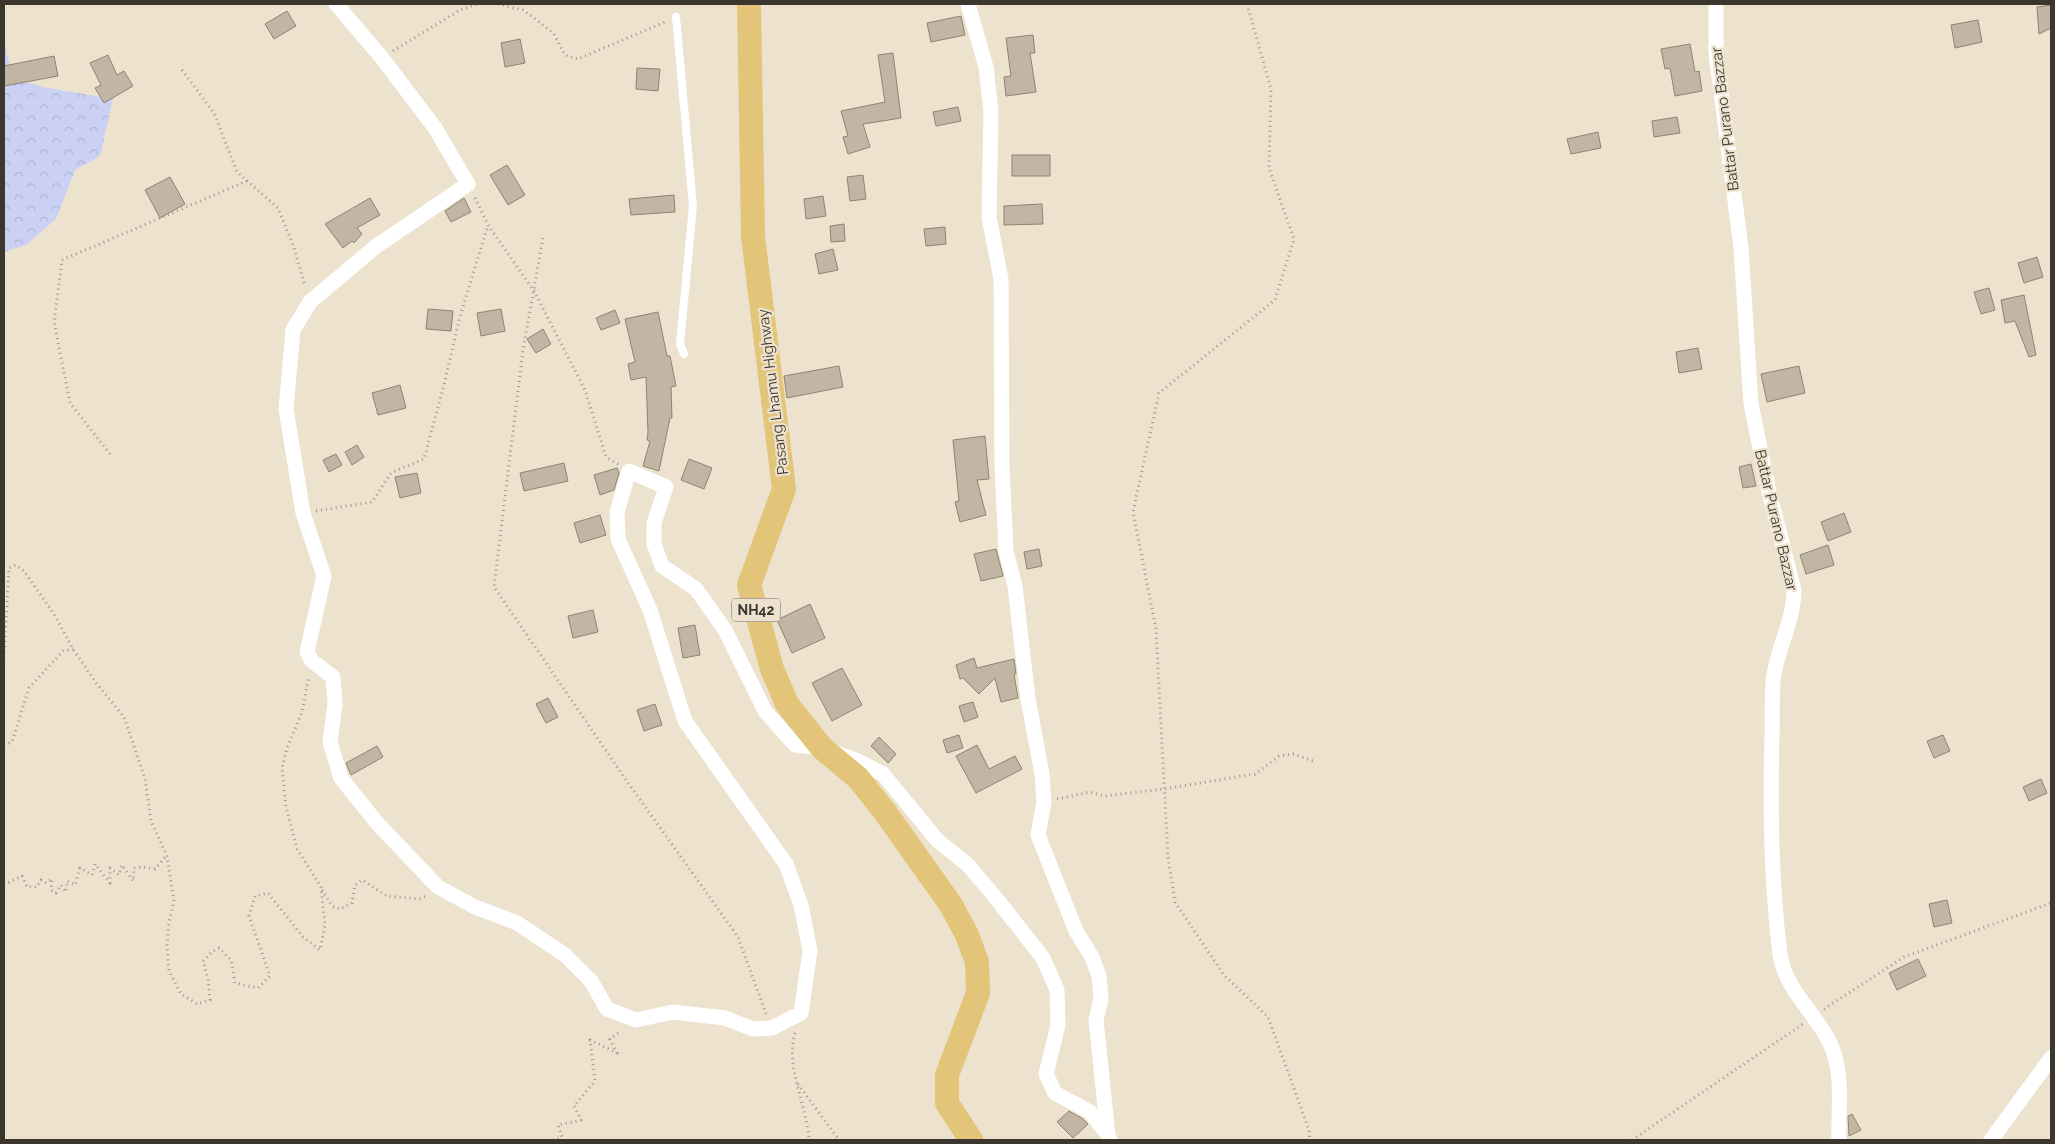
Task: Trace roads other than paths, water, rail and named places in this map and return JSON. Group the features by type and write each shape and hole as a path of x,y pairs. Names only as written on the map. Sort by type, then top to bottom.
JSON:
{"main road":[{"name":"Pasang Lhamu Highway","path":"749,4 753,236 784,489 750,585 772,669 787,704 822,748 858,778 886,812 951,905 967,936 977,962 978,993 947,1075 947,1103 971,1140"}],"street":[{"path":"336,4 382,58 435,128 468,184 374,246 310,302 293,330 286,409 303,513 324,576 307,652 312,661 333,677 335,704 330,742 341,778 377,823 438,887 475,907 517,923 557,950 591,981 607,1009 636,1020 673,1012 725,1018 752,1029 772,1028 801,1013 810,951 800,905 786,864 685,721 650,610 618,539 617,512 629,471 666,487 654,523 654,544 662,566 696,589 725,630 765,711 795,745 822,748 856,760 883,774 936,840 968,866 995,897 1043,958 1058,990 1058,1025 1046,1074 1055,1093 1090,1112 1109,1137"},
{"path":"968,4 986,67 990,111 989,217 1001,279 1002,467 1006,551 1015,586 1028,699 1042,774 1044,802 1038,835 1076,931 1092,957 1099,976 1100,999 1096,1020 1109,1137"},
{"name":"Battar Purano Bazzar","path":"1716,4 1716,53 1741,248 1751,404 1769,492 1794,590 1794,605 1774,675 1771,758 1773,852 1781,956 1790,984 1830,1043 1839,1087 1839,1140"},
{"path":"1991,1140 2051,1058"}],"lane":[{"path":"676,17 693,206 680,344 684,354"}]}
